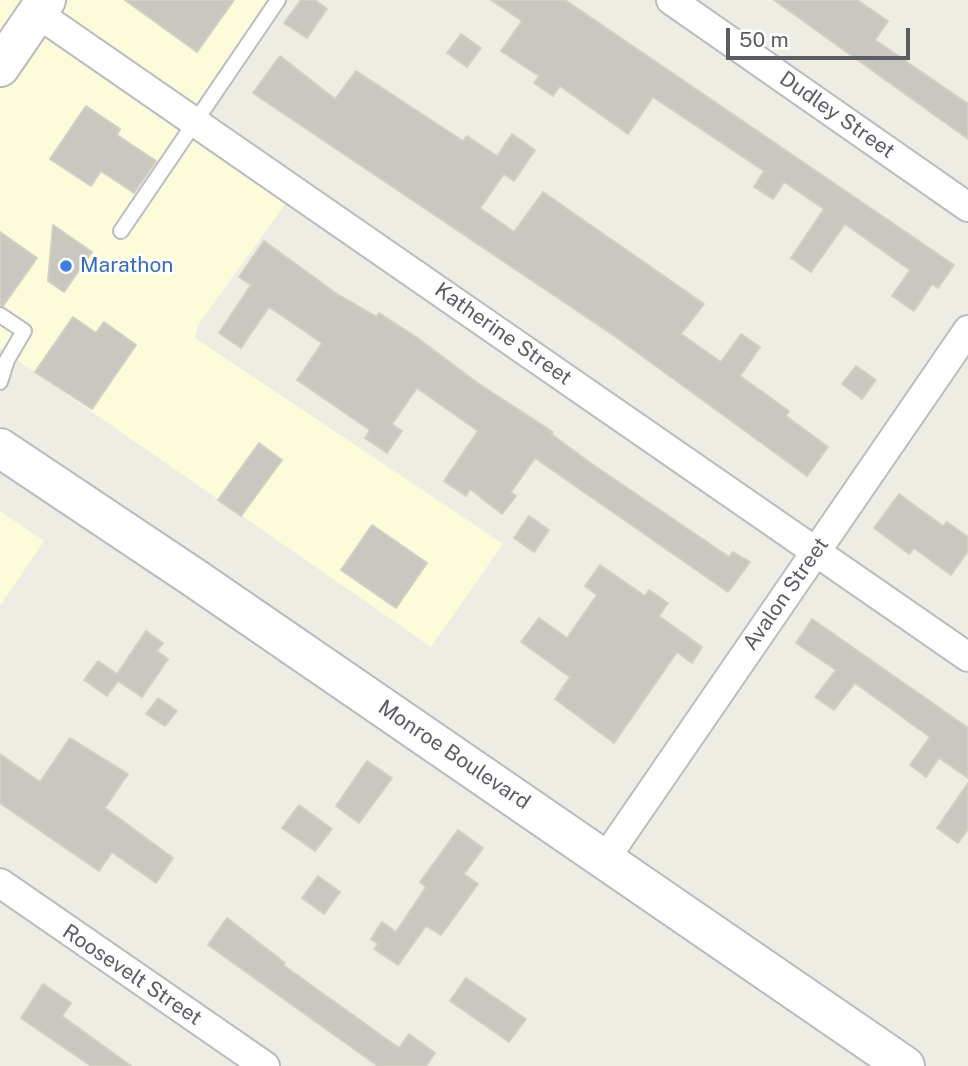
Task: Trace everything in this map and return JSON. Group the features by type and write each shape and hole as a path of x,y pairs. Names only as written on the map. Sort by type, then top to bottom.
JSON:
{"street":[{"name":"Dudley Street","path":"671,0 968,207"},
{"name":"Katherine Street","path":"42,6 194,121 968,657"},
{"path":"5,48 42,6"},
{"name":"Avalon Street","path":"606,859 968,330"},
{"name":"Monroe Boulevard","path":"0,448 606,859 905,1066"},
{"name":"Roosevelt Street","path":"0,883 265,1066"}],"lane":[{"path":"121,231 278,0"},
{"path":"0,315 24,331 8,360 0,382"}],"shaded area":[{"path":"0,0 278,0 195,121 296,189 198,325 195,338 503,544 431,647 0,348"},
{"path":"0,511 44,541 0,606"}],"building":[{"path":"125,0 234,0 197,52"},
{"path":"301,0 315,0 327,9 307,38 284,23"},
{"path":"491,0 565,0 954,265 938,288 932,284 914,311 892,296 910,270 845,224 811,272 791,258 824,209 784,182 773,199 754,187 764,171 653,97 628,134 560,86 553,96 534,83 539,76 501,51 522,21"},
{"path":"774,0 857,0 888,21 875,40 968,104 968,139"},
{"path":"461,34 481,48 467,67 447,53"},
{"path":"280,56 335,99 356,71 463,141 467,136 497,156 512,134 535,150 514,181 504,174 480,208 514,232 543,192 704,304 681,334 721,362 741,334 760,347 740,376 789,411 786,416 828,447 807,476 616,337 253,93"},
{"path":"86,106 120,129 117,135 156,161 134,193 101,171 91,186 50,159"},
{"name":"Marathon","path":"53,225 92,252 64,292 48,281"},
{"path":"0,232 37,258 3,306 0,305"},
{"path":"264,241 337,294 377,317 379,313 416,337 476,382 553,432 551,434 589,462 729,557 733,552 750,562 728,592 535,458 511,492 516,496 502,514 470,489 466,496 444,481 478,431 417,388 392,424 402,431 387,453 365,438 370,430 297,380 322,343 269,307 241,348 219,333 251,285 239,277"},
{"path":"73,317 96,333 104,322 136,345 92,409 35,372"},
{"path":"856,366 876,380 862,399 842,384"},
{"path":"259,443 282,460 241,516 218,500"},
{"path":"899,494 943,526 947,522 968,537 968,551 951,575 914,548 909,554 874,528"},
{"path":"529,516 549,530 534,552 514,538"},
{"path":"372,525 427,563 396,608 341,570"},
{"path":"600,565 645,596 649,590 668,603 659,616 702,647 692,663 677,652 614,743 555,699 570,677 521,642 539,618 567,638 597,595 585,586"},
{"path":"812,619 968,728 968,778 939,758 926,777 910,765 930,737 855,683 834,710 815,697 836,670 796,643"},
{"path":"146,631 163,643 157,651 168,659 142,697 118,681 107,696 84,680 98,661 117,674"},
{"path":"158,698 177,711 165,726 146,714"},
{"path":"70,738 128,774 105,808 173,858 156,883 112,852 99,871 0,803 0,754 40,782"},
{"path":"367,761 392,778 359,823 336,806"},
{"path":"968,783 968,829 958,843 937,828"},
{"path":"299,805 332,829 315,851 282,828"},
{"path":"458,830 483,848 464,874 478,884 441,935 426,926 398,965 374,949 378,944 371,939 382,922 396,932 426,887 420,882"},
{"path":"318,876 340,892 324,914 302,898"},
{"path":"227,918 285,963 283,965 399,1048 409,1034 435,1053 426,1066 378,1066 208,945"},
{"path":"466,978 526,1019 509,1042 450,1001"},
{"path":"43,984 71,1003 62,1016 131,1066 91,1066 21,1018"}],"place":[{"name":"Marathon","path":"66,266"}]}
